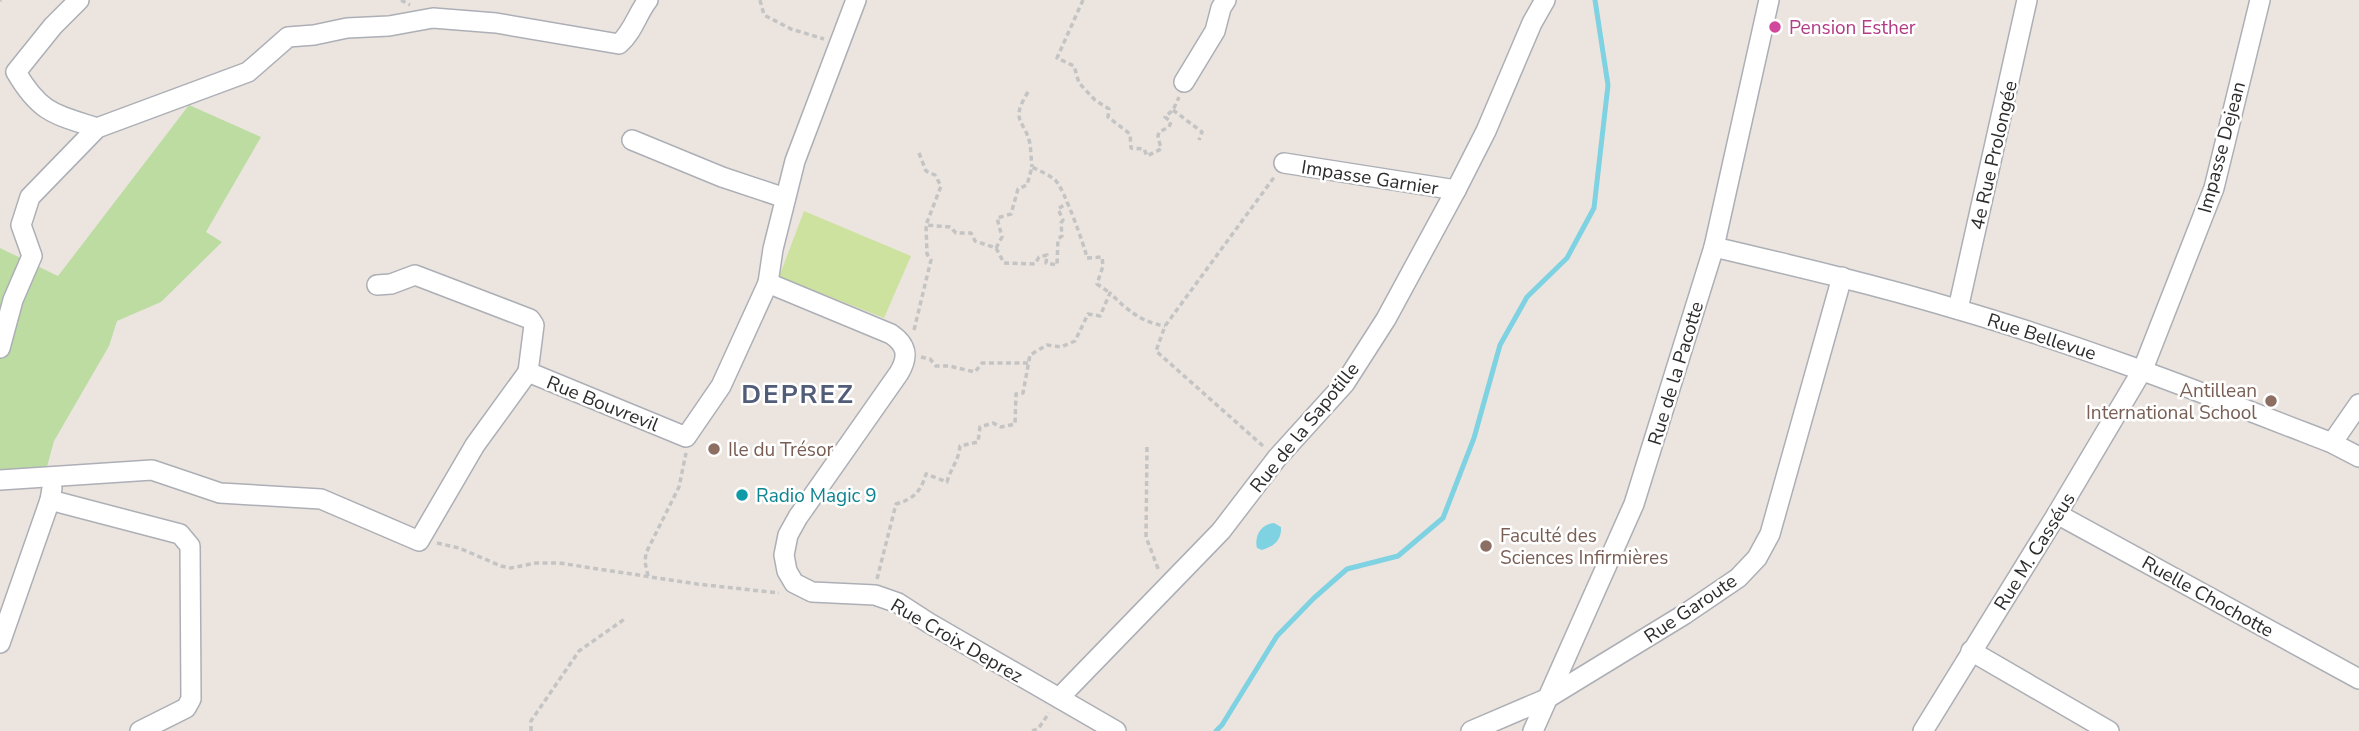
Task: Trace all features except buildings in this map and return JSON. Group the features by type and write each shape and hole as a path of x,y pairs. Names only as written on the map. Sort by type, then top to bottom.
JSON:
{"street":[{"path":"79,0 52,26 16,72 28,93 49,112 97,128"},
{"path":"0,348 13,300 32,256 21,225 30,197 97,128 248,72 288,37 314,35 347,27 389,26 433,18 496,23 619,44 628,36 640,10 648,0"},
{"path":"1184,82 1215,31 1226,0"},
{"name":"Rue de la Sapotille","path":"1059,698 1221,531 1277,458 1345,383 1386,319 1456,190 1486,131 1532,23 1545,0"},
{"name":"Rue de la Pacotte","path":"1533,731 1634,504 1714,247 1769,0"},
{"name":"4e Rue Prolongée","path":"1958,309 2027,0"},
{"name":"Impasse Dejean","path":"2143,369 2214,188 2260,0"},
{"path":"686,437 720,386 768,284 773,249 795,161 855,1"},
{"path":"632,140 722,177 785,198"},
{"name":"Impasse Garnier","path":"1284,163 1456,190"},
{"name":"Rue Bellevue","path":"1714,247 1842,277 1958,309 2143,369 2332,443 2359,457"},
{"name":"Rue Bouvrevil","path":"377,285 391,284 415,275 530,319 534,325 528,372 686,437"},
{"name":"Rue Garoute","path":"1471,731 1546,699 1685,614 1738,578 1757,558 1770,534 1842,277"},
{"path":"768,284 891,334 901,341 906,352 905,363 899,373 798,517 788,536 784,555 786,571 794,583 802,588"},
{"name":"Rue M. Casséus","path":"1923,731 2143,369"},
{"path":"0,481 152,470 220,493 321,499 419,541 475,445 528,372"},
{"path":"2332,443 2359,404"},
{"path":"0,643 50,500 53,477"},
{"path":"50,500 180,534 190,546 191,699 186,708 140,731"},
{"name":"Ruelle Chochotte","path":"2057,514 2359,679"},
{"name":"Rue Croix Deprez","path":"802,588 823,594 875,595 898,603 929,624 1116,731"},
{"path":"1971,651 2109,731"}],"path":[{"path":"760,0 764,15 775,22 839,45"},
{"path":"1083,0 1057,58 1074,66 1079,83 1095,100 1110,109 1108,117 1130,134 1130,148 1144,149 1147,156 1161,149 1159,132 1169,128 1171,122 1165,117 1173,110 1184,82"},
{"path":"996,248 1002,237 997,218 1011,214 1018,189 1027,185 1032,167 1030,141 1018,121 1021,103 1028,92"},
{"path":"1173,110 1202,132 1199,140"},
{"path":"919,153 926,171 935,175 941,186 926,225 927,254 931,260 917,321 906,352 930,359 936,366 975,372 982,363 1029,363"},
{"path":"1277,458 1156,351 1165,326 1284,163"},
{"path":"1032,167 1054,178 1061,187 1079,236 1083,239 1087,258 1102,257 1103,266 1097,284 1138,318 1165,326"},
{"path":"926,225 950,227 956,233 971,233 975,241 996,248 1004,263 1035,264 1040,257 1046,255 1046,263 1057,265 1058,239 1062,236 1063,220 1058,209 1067,203"},
{"path":"875,595 896,504 906,502 922,490 926,474 947,482 958,461 960,446 978,442 980,427 993,423 1001,427 1015,424 1016,394 1023,393 1030,355 1047,345 1061,347 1075,341 1088,314 1100,316 1110,293"},
{"path":"648,577 646,552 679,487 686,459 686,437"},
{"path":"1147,447 1146,537 1165,586"},
{"path":"419,541 459,548 511,568 536,563 559,563 773,593 802,588"},
{"path":"531,731 531,722 579,651 626,618"},
{"path":"1032,731 1038,729 1059,698"}],"green space":[{"path":"189,105 261,137 206,232 222,242 161,302 117,321 109,346 54,441 45,474 0,473 0,248 58,276"},
{"path":"804,211 911,256 884,318 779,277"}],"water":[{"path":"1274,523 1281,527 1278,539 1266,549 1257,548 1260,531"}],"waterway":[{"path":"1216,731 1277,636 1314,598 1347,569 1398,556 1443,518 1474,438 1500,345 1527,297 1567,258 1594,208 1608,85 1595,0"}],"place":[{"name":"Pension Esther","path":"1775,27"},
{"name":"Antillean International School","path":"2271,401"},
{"name":"Ile du Trésor","path":"714,449"},
{"name":"Radio Magic 9","path":"742,495"},
{"name":"Faculté des Sciences Infirmières","path":"1486,546"}],"district":[{"name":"DEPREZ","path":"798,394"}]}
